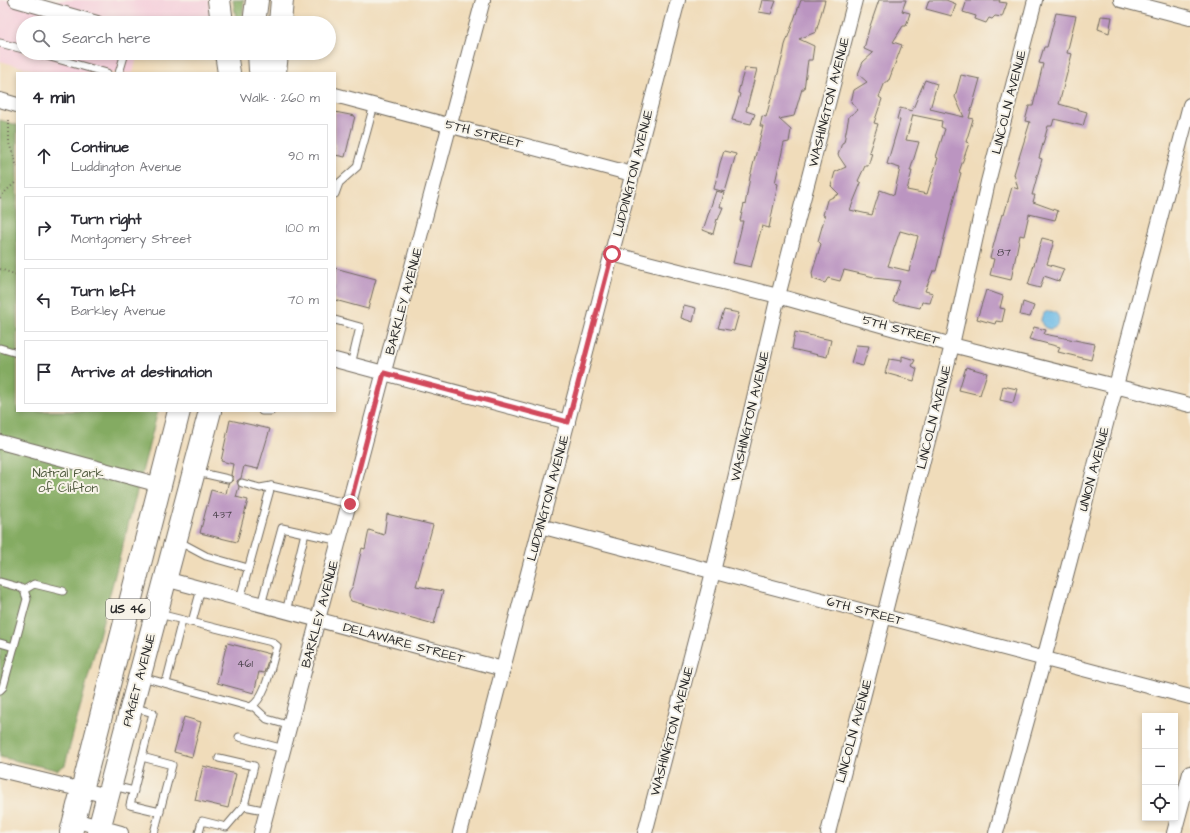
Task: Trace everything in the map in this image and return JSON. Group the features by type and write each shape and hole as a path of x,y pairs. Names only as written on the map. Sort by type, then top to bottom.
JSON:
{"highway":[{"path":"219,0 221,16"},
{"path":"255,16 258,0"},
{"path":"258,0 259,16"},
{"path":"281,16 282,0"},
{"path":"227,60 229,72"},
{"path":"248,72 249,60"},
{"path":"259,60 260,70 262,72"},
{"path":"275,72 276,60"},
{"name":"PIAGET AVENUE","path":"73,827 179,412"},
{"name":"PIAGET AVENUE","path":"99,830 210,412"}],"street":[{"path":"16,0 72,16"},
{"name":"BARKLEY AVENUE","path":"261,833 285,749 483,0"},
{"name":"LUDDINGTON AVENUE","path":"460,833 678,0"},
{"name":"WASHINGTON AVENUE","path":"645,833 713,572 778,296 855,0"},
{"name":"LINCOLN AVENUE","path":"828,833 952,345 988,182 1035,0"},
{"path":"1121,0 1190,18"},
{"name":"5TH STREET","path":"336,95 632,174"},
{"path":"0,100 16,105"},
{"name":"UNION AVENUE","path":"996,833 1044,659 1190,104"},
{"name":"5TH STREET","path":"612,254 778,296 952,345 1190,405"},
{"path":"336,360 568,422"},
{"path":"0,442 160,485"},
{"name":"6TH STREET","path":"540,526 1190,697"},
{"name":"DELAWARE STREET","path":"165,579 503,670"},
{"path":"0,770 82,791 109,791"},
{"path":"1174,833 1190,774"},
{"path":"73,827 121,833"}],"lane":[{"path":"0,43 16,47"},
{"path":"61,60 103,72"},
{"path":"119,72 123,60"},
{"path":"336,190 338,183 357,167 374,105"},
{"path":"336,320 360,327 351,365"},
{"path":"0,348 16,353"},
{"path":"194,471 228,479"},
{"path":"242,483 260,488 271,486 350,504"},
{"path":"240,599 271,486"},
{"path":"261,605 282,528 340,541"},
{"path":"286,612 305,534"},
{"path":"176,539 206,556 248,568"},
{"path":"0,582 18,586 24,590 27,599 3,687 0,690"},
{"path":"24,590 34,584 63,591"},
{"path":"192,622 201,589"},
{"path":"156,614 272,642 277,646 262,695 253,706"},
{"path":"166,684 182,620"},
{"path":"0,643 14,647"},
{"path":"140,676 251,707 253,706 267,719 291,726"},
{"path":"132,707 153,713 142,757 142,774 130,805 160,812"},
{"path":"238,737 285,749"},
{"path":"142,757 172,765 162,793 160,812 154,833"},
{"path":"199,833 202,821 226,827 244,806 254,766 220,758"},
{"path":"109,791 137,788"},
{"path":"244,806 268,811"}],"path":[{"path":"9,120 9,143 16,165"},
{"path":"0,198 6,190 16,182"},
{"path":"0,269 16,275"}],"shaded area":[{"path":"0,0 209,0 211,16 16,16 16,60 136,60 133,72 39,72 0,61"}],"green space":[{"path":"233,0 244,0 243,16 236,16"},
{"name":"Natral Park of Clifton","path":"0,120 16,125 16,412 158,412 65,765 57,770 0,757"}],"water":[{"path":"1050,311 1056,314 1059,320 1056,326 1050,329 1044,326 1041,320 1044,314"}],"building":[{"path":"762,0 776,1 771,14 759,12"},
{"path":"801,0 825,0 816,32 799,39 814,46 812,60 808,60 804,89 802,89 794,116 779,119 791,130 789,142 784,143 775,183 778,184 769,228 762,226 751,267 733,263 743,221 740,221 763,126 760,126 762,116 766,117 785,45"},
{"path":"879,0 906,0 902,11 910,13 906,26 903,26 893,42 902,45 889,80 885,82 879,97 882,99 874,123 878,124 869,152 872,153 868,166 865,166 858,181 861,183 850,210 872,215 880,190 894,195 900,168 887,164 900,120 897,119 900,108 912,111 925,80 937,84 930,109 964,117 955,97 961,75 980,79 969,118 973,119 966,142 969,143 959,172 961,173 936,271 933,271 925,291 933,293 930,303 922,302 920,308 893,302 900,281 874,278 844,270 840,281 828,278 825,283 813,279 812,273 821,244 818,241 825,216 823,215 827,200 839,194 831,186 835,172 846,167 838,155 842,143 844,142 849,116 858,110 851,102 854,90 867,82 858,74 863,62 873,53 864,49","holes":["913,115 942,121 941,127 945,129 936,157 938,158 927,194 907,190 912,171 910,171 919,142 906,140","900,231 918,236 909,271 888,266"]},
{"path":"929,0 946,0 956,4 952,16 926,9"},
{"path":"967,0 1000,0 999,2 1007,3 1002,17 995,16 992,19 989,18 986,23 975,19 976,16 963,12"},
{"path":"1056,13 1076,16 1067,53 1072,54 1059,104 1087,112 1083,126 1054,119 1052,126 1048,126 1039,158 1042,159 1032,195 1035,195 1033,202 1058,211 1055,220 1029,214 1024,236 1020,235 1011,280 990,275 994,259 990,258 1002,214 1004,215 1012,187 1018,189 1014,174 1030,122 1025,121 1029,106 1033,106 1043,64 1039,63 1044,47 1047,47"},
{"path":"1101,16 1112,17 1109,33 1098,29"},
{"path":"745,68 757,69 746,111 755,114 751,124 732,120 740,94 738,93"},
{"path":"336,112 355,116 345,157 336,155"},
{"path":"724,151 736,154 725,192 714,189"},
{"path":"716,191 724,193 720,207 723,207 718,220 717,219 713,234 703,230"},
{"path":"1042,238 1054,241 1047,264 1064,269 1059,281 1044,276 1040,288 1028,285"},
{"path":"336,268 376,279 368,309 336,300"},
{"path":"986,290 1003,296 1000,308 1005,309 1002,322 996,321 995,324 977,319"},
{"path":"1023,302 1034,306 1030,317 1020,315"},
{"path":"684,305 696,308 693,322 681,318"},
{"path":"724,310 739,313 734,331 718,328"},
{"path":"1034,327 1046,330 1044,334 1095,344 1091,360 1058,352 1060,347 1029,339"},
{"path":"795,332 831,340 827,357 792,349"},
{"path":"856,345 869,346 863,366 851,363"},
{"path":"902,356 915,360 912,366 917,369 914,381 885,373 889,359 902,361"},
{"path":"966,367 987,373 980,395 959,390"},
{"path":"1003,386 1017,389 1013,403 1000,400"},
{"path":"230,420 270,429 258,469 244,466 241,478 237,481 239,487 236,497 248,500 237,542 200,533 211,490 226,494 228,484 233,480 231,475 233,464 221,461"},
{"path":"387,514 433,525 416,586 443,591 434,624 351,601 349,597 349,592 353,586 362,548 365,549 369,530 384,535"},
{"path":"227,643 270,654 264,673 259,672 254,693 217,683"},
{"path":"184,717 201,722 192,757 174,752"},
{"path":"203,766 236,774 228,808 195,800"}],"route":[{"path":"350,504 384,373 568,422 612,254"}]}
